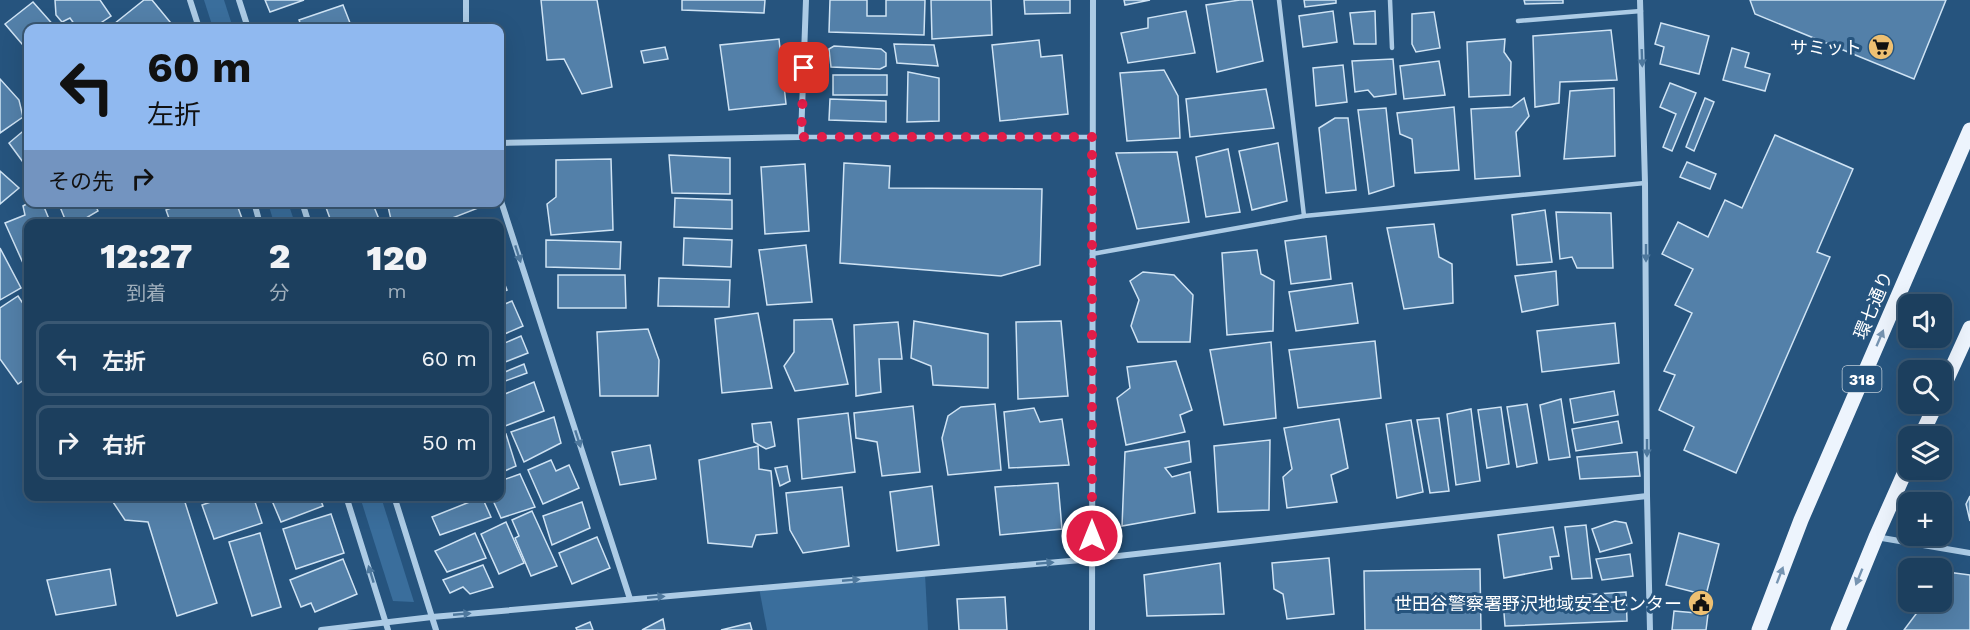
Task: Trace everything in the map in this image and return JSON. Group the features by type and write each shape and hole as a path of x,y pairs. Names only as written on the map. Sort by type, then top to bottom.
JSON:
{"main road":[{"name":"環七通り","path":"1759,630 1801,519 1970,130"},
{"path":"1952,368 1970,328"},
{"path":"1838,630 1901,480"}],"street":[{"path":"190,0 198,24"},
{"path":"239,0 247,24"},
{"path":"466,0 466,24"},
{"path":"504,143 801,137 806,0"},
{"path":"1092,630 1093,0"},
{"path":"1640,0 1645,183 1650,630"},
{"path":"503,207 630,599"},
{"path":"321,630 432,617 1092,559 1647,496"},
{"path":"348,501 388,630"},
{"path":"396,501 436,630"},
{"path":"1876,537 1970,553"}],"lane":[{"path":"1279,0 1304,216"},
{"path":"1390,0 1392,48"},
{"path":"1518,21 1641,11"},
{"path":"801,137 1092,137"},
{"path":"1092,254 1304,216 1645,183"}],"shaded area":[{"path":"204,0 224,0 232,24 212,24"},
{"path":"269,207 289,207 294,219 273,219"},
{"path":"361,501 382,501 414,602 393,601"},
{"path":"925,574 928,630 767,630 759,588"}],"building":[{"path":"55,0 100,0 111,16 99,24 74,24 70,18 62,22 56,15"},
{"path":"144,0 152,0 172,24 114,24"},
{"path":"265,0 304,0 270,12"},
{"path":"541,0 597,0 612,87 582,94 564,59 547,60"},
{"path":"682,0 765,0 764,13 682,10"},
{"path":"830,0 867,0 867,16 886,16 886,0 925,0 924,35 829,32"},
{"path":"931,0 991,0 992,35 932,39"},
{"path":"1024,0 1070,0 1070,13 1025,14"},
{"path":"1124,0 1150,0 1125,5"},
{"path":"1252,0 1263,61 1217,72 1206,5"},
{"path":"1304,0 1336,0 1336,3 1305,7"},
{"path":"1524,0 1563,0 1563,3 1525,4"},
{"name":"サミット","path":"1750,0 1946,0 1914,79 1755,14"},
{"path":"33,2 52,24 24,24 24,46 5,24"},
{"path":"343,5 350,24 300,24 299,20"},
{"path":"1186,11 1195,53 1128,63 1121,33 1148,28 1148,18"},
{"path":"1333,11 1337,42 1303,47 1299,16"},
{"path":"1375,11 1376,44 1354,44 1350,13"},
{"path":"1434,12 1440,48 1416,52 1412,44 1412,14"},
{"path":"1661,23 1709,36 1699,74 1660,64 1664,47 1655,44"},
{"path":"1611,30 1617,80 1560,82 1559,103 1535,107 1533,36"},
{"path":"779,39 786,104 729,110 720,45"},
{"path":"1505,39 1504,52 1511,62 1510,95 1469,97 1467,42"},
{"path":"1039,40 1041,57 1062,55 1068,114 1000,121 992,45"},
{"path":"894,44 934,45 938,66 897,63"},
{"path":"834,46 881,49 886,53 886,66 880,69 831,67 829,49"},
{"path":"665,47 668,59 644,63 641,51"},
{"path":"1732,48 1749,53 1745,67 1770,74 1765,91 1723,80"},
{"path":"1393,59 1396,94 1374,97 1368,90 1355,92 1352,61"},
{"path":"1439,61 1445,95 1404,99 1400,66"},
{"path":"1343,65 1347,102 1316,106 1313,68"},
{"path":"1164,70 1178,96 1180,138 1127,141 1120,73"},
{"path":"908,72 939,78 939,121 907,122"},
{"path":"833,75 887,75 887,95 833,95"},
{"path":"0,79 19,100 23,117 0,133"},
{"path":"1670,83 1696,93 1672,151 1663,147 1676,114 1660,107"},
{"path":"1614,88 1615,156 1564,159 1570,91"},
{"path":"1266,89 1274,128 1190,137 1186,99"},
{"path":"1524,98 1529,116 1516,132 1520,176 1475,179 1471,109 1512,107"},
{"path":"1705,98 1714,102 1694,151 1686,147"},
{"path":"830,99 886,101 886,122 829,120"},
{"path":"1454,107 1459,170 1415,173 1412,139 1400,134 1397,113"},
{"path":"1386,108 1394,186 1369,194 1358,110"},
{"path":"1335,118 1348,118 1356,190 1326,193 1319,128"},
{"path":"24,130 24,164 9,143"},
{"path":"1775,135 1853,169 1817,252 1830,257 1736,473 1684,450 1694,427 1659,410 1675,375 1664,371 1692,313 1675,305 1693,269 1662,254 1678,222 1708,237 1725,200 1742,208"},
{"path":"1278,143 1287,201 1252,210 1239,151"},
{"path":"1228,149 1240,212 1206,217 1196,157"},
{"path":"1177,152 1189,222 1137,229 1116,153"},
{"path":"669,155 730,158 730,194 672,193"},
{"path":"611,159 613,230 551,235 547,204 556,197 556,160"},
{"path":"1687,162 1716,174 1710,189 1680,177"},
{"path":"844,163 890,166 889,188 1042,189 1040,265 1001,276 840,263"},
{"path":"805,164 809,231 765,234 761,167"},
{"path":"0,171 19,188 0,204"},
{"path":"675,198 732,200 732,229 674,227"},
{"path":"23,206 44,207 49,219 24,219 24,265 5,223 25,215"},
{"path":"60,207 96,207 98,211 84,219 65,219"},
{"path":"174,207 238,207 242,219 169,219 166,210"},
{"path":"326,207 374,207 379,219 330,219"},
{"path":"388,207 481,207 450,219 391,219"},
{"path":"1545,210 1552,262 1517,265 1512,215"},
{"path":"1556,212 1611,213 1613,268 1577,268 1572,257 1560,259"},
{"path":"1434,224 1439,257 1452,264 1453,303 1404,309 1387,228"},
{"path":"1326,236 1331,279 1291,284 1285,241"},
{"path":"684,238 732,240 731,267 683,265"},
{"path":"546,240 621,242 620,269 546,267"},
{"path":"806,245 812,302 767,305 759,250"},
{"path":"0,248 21,288 0,300"},
{"path":"1257,250 1261,274 1274,281 1273,331 1227,335 1222,253"},
{"path":"1556,271 1558,305 1522,312 1515,276"},
{"path":"1143,272 1174,275 1193,295 1190,342 1138,342 1131,326 1139,300 1130,281"},
{"path":"558,275 625,275 626,308 558,308"},
{"path":"659,278 730,280 729,307 658,306"},
{"path":"1352,283 1358,323 1296,331 1289,292"},
{"path":"18,296 24,305 24,380 18,384 0,359 0,308"},
{"path":"512,301 523,326 504,334 504,304"},
{"path":"758,313 772,388 722,393 715,319"},
{"path":"832,319 848,384 795,391 784,366 794,352 794,320"},
{"path":"914,321 988,334 988,388 933,385 931,366 911,358"},
{"path":"1061,321 1068,396 1018,399 1016,322"},
{"path":"898,322 902,359 879,359 881,392 856,396 854,325"},
{"path":"1615,323 1619,363 1542,372 1537,331"},
{"path":"648,329 659,360 658,396 600,396 597,332"},
{"path":"521,336 528,353 504,362 504,343"},
{"path":"1375,341 1381,398 1298,408 1289,350"},
{"path":"1271,342 1276,418 1224,425 1210,350"},
{"path":"1176,361 1192,410 1180,415 1185,432 1126,445 1117,398 1130,388 1127,367"},
{"path":"524,364 527,373 504,382 504,372"},
{"path":"534,382 544,411 504,426 504,394"},
{"path":"1614,391 1618,415 1574,423 1570,399"},
{"path":"1561,399 1570,457 1549,460 1540,405"},
{"path":"995,404 1001,470 948,475 942,438 948,416 961,407"},
{"path":"1527,404 1537,463 1517,467 1507,407"},
{"path":"913,406 920,472 882,476 877,442 856,438 854,413"},
{"path":"1501,407 1509,464 1487,468 1478,410"},
{"path":"1034,408 1040,422 1062,419 1069,465 1009,468 1004,412"},
{"path":"1471,409 1480,481 1456,485 1447,414"},
{"path":"848,413 855,472 802,479 798,419"},
{"path":"554,417 561,443 524,462 511,432"},
{"path":"1439,418 1449,491 1430,493 1417,420"},
{"path":"1339,419 1348,468 1331,475 1337,502 1287,508 1283,477 1292,469 1284,428"},
{"path":"1411,420 1423,492 1397,498 1386,424"},
{"path":"1618,421 1622,443 1576,451 1572,429"},
{"path":"771,422 775,446 766,449 754,442 752,424"},
{"path":"506,434 516,466 504,471 504,435"},
{"path":"1270,440 1269,510 1218,512 1214,446"},
{"path":"1189,441 1191,462 1165,468 1172,477 1190,472 1195,513 1122,526 1125,452"},
{"path":"650,445 656,479 620,485 612,452"},
{"path":"758,446 759,469 771,471 777,533 756,535 752,547 708,543 699,460"},
{"path":"1637,452 1640,476 1580,479 1577,457"},
{"path":"551,460 556,471 569,465 579,488 543,504 528,470"},
{"path":"787,466 790,481 780,486 775,468"},
{"path":"520,474 535,507 501,518 493,501 504,501 504,480"},
{"path":"1058,483 1062,529 1000,535 995,487"},
{"path":"932,486 939,545 897,551 890,492"},
{"path":"842,487 849,546 803,553 790,530 786,493"},
{"path":"1970,496 1970,521 1966,504"},
{"path":"112,501 185,501 217,603 177,616 148,522 125,520"},
{"path":"214,501 255,501 262,523 214,539 202,505"},
{"path":"272,501 321,501 323,506 281,522"},
{"path":"472,501 484,501 491,517 440,535 432,517"},
{"path":"582,502 590,528 552,545 543,516"},
{"path":"532,511 557,566 531,576 515,538 519,536 512,520"},
{"path":"331,514 344,553 296,569 283,529"},
{"path":"1615,521 1626,523 1632,543 1600,552 1592,529"},
{"path":"506,522 524,563 499,574 481,534"},
{"path":"1586,525 1592,578 1572,579 1565,527"},
{"path":"1553,527 1559,556 1550,557 1552,569 1504,578 1498,535"},
{"path":"260,533 281,607 252,616 229,542"},
{"path":"475,533 486,558 447,572 435,551"},
{"path":"1679,533 1719,544 1706,595 1666,585"},
{"path":"597,537 610,568 572,584 559,553"},
{"path":"1630,554 1633,576 1602,580 1596,559"},
{"path":"1329,558 1334,614 1287,619 1283,594 1274,589 1272,563"},
{"path":"343,559 357,594 315,612 311,603 301,607 290,580"},
{"path":"1220,563 1224,614 1147,616 1144,575"},
{"path":"483,565 493,587 470,594 463,587 450,593 443,580"},
{"path":"110,569 116,605 56,615 47,580"},
{"path":"1480,569 1481,630 1365,630 1364,571"},
{"path":"1952,573 1970,575 1970,630 1904,630 1918,612 1952,612"},
{"path":"1626,592 1627,621 1505,626 1503,600"},
{"path":"1005,597 1007,630 959,630 957,599"},
{"path":"1674,611 1708,614 1706,630 1672,630"},
{"path":"663,619 665,630 642,630"},
{"path":"590,622 593,630 577,630 576,628"},
{"path":"750,623 752,630 721,630"}],"place":[{"name":"サミット","path":"1881,47"},
{"name":"世田谷警察署野沢地域安全センター","path":"1701,603"}],"route":[{"path":"804,68 801,137 1092,137 1092,536"}]}
